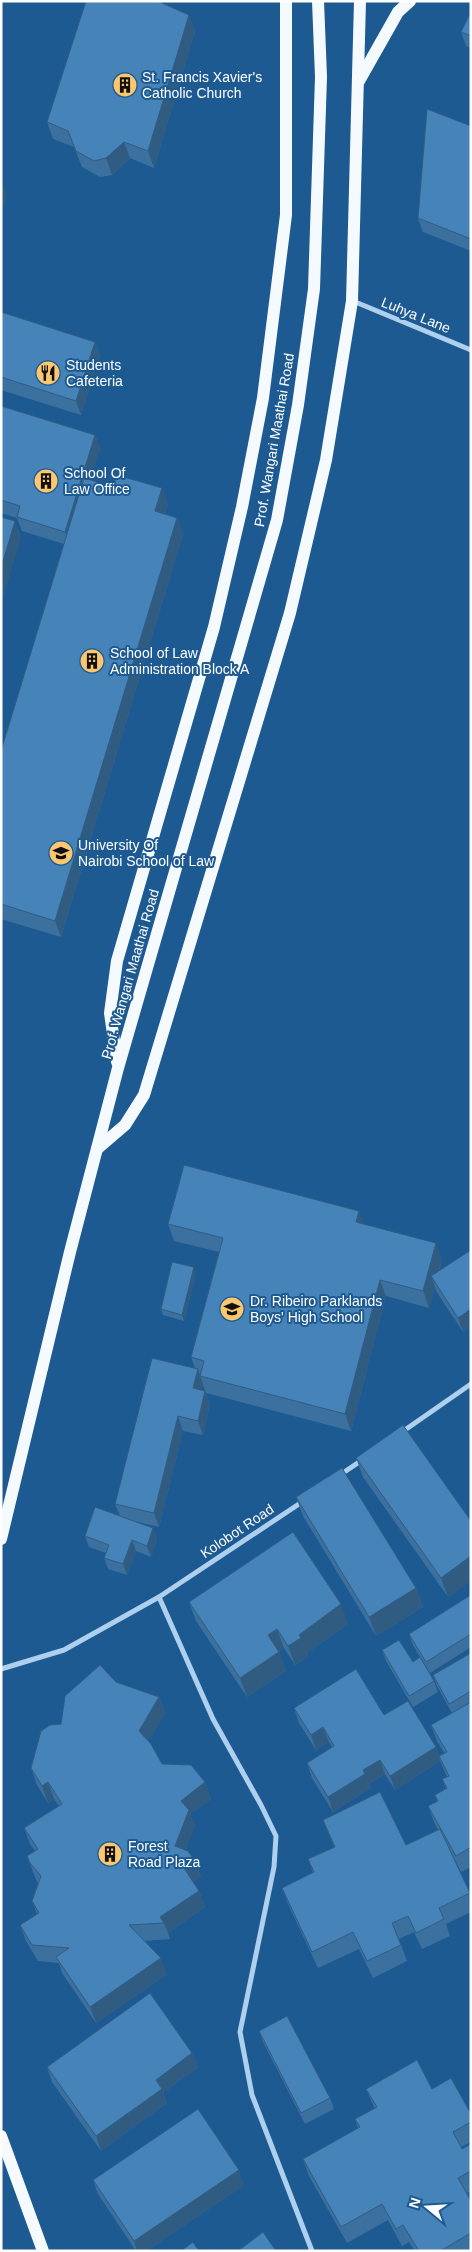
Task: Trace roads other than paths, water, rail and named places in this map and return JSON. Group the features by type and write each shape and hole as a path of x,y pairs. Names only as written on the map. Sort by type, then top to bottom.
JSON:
{"main road":[{"path":"118,1068 110,1013 117,961 214,627 242,508 263,398 286,215 286,1"},
{"name":"Prof. Wangari Maathai Road","path":"1,1539 118,1068 277,520 298,405 314,289 321,77 318,1"},
{"path":"97,1150 125,1125 144,1096 290,613 326,460 352,301 360,1"},
{"path":"357,84 398,12 410,1"},
{"path":"1,2136 43,2251"}],"street":[{"name":"Luhya Lane","path":"352,301 471,350"},
{"path":"395,1437 470,1386"},
{"path":"338,1477 370,1454"},
{"name":"Kolobot Road","path":"1,1669 64,1650 159,1597 305,1500"},
{"path":"159,1597 214,1718 262,1805 276,1836 274,1867 240,2032 252,2095 312,2251"}],"place":[{"name":"St. Francis Xavier's Catholic Church","path":"125,85"},
{"name":"Students Cafeteria","path":"48,373"},
{"name":"School Of Law Office","path":"46,481"},
{"name":"School of Law Administration Block A","path":"92,661"},
{"name":"University Of Nairobi School of Law","path":"61,853"},
{"name":"Dr. Ribeiro Parklands Boys' High School","path":"232,1309"},
{"name":"Forest Road Plaza","path":"110,1854"}]}
